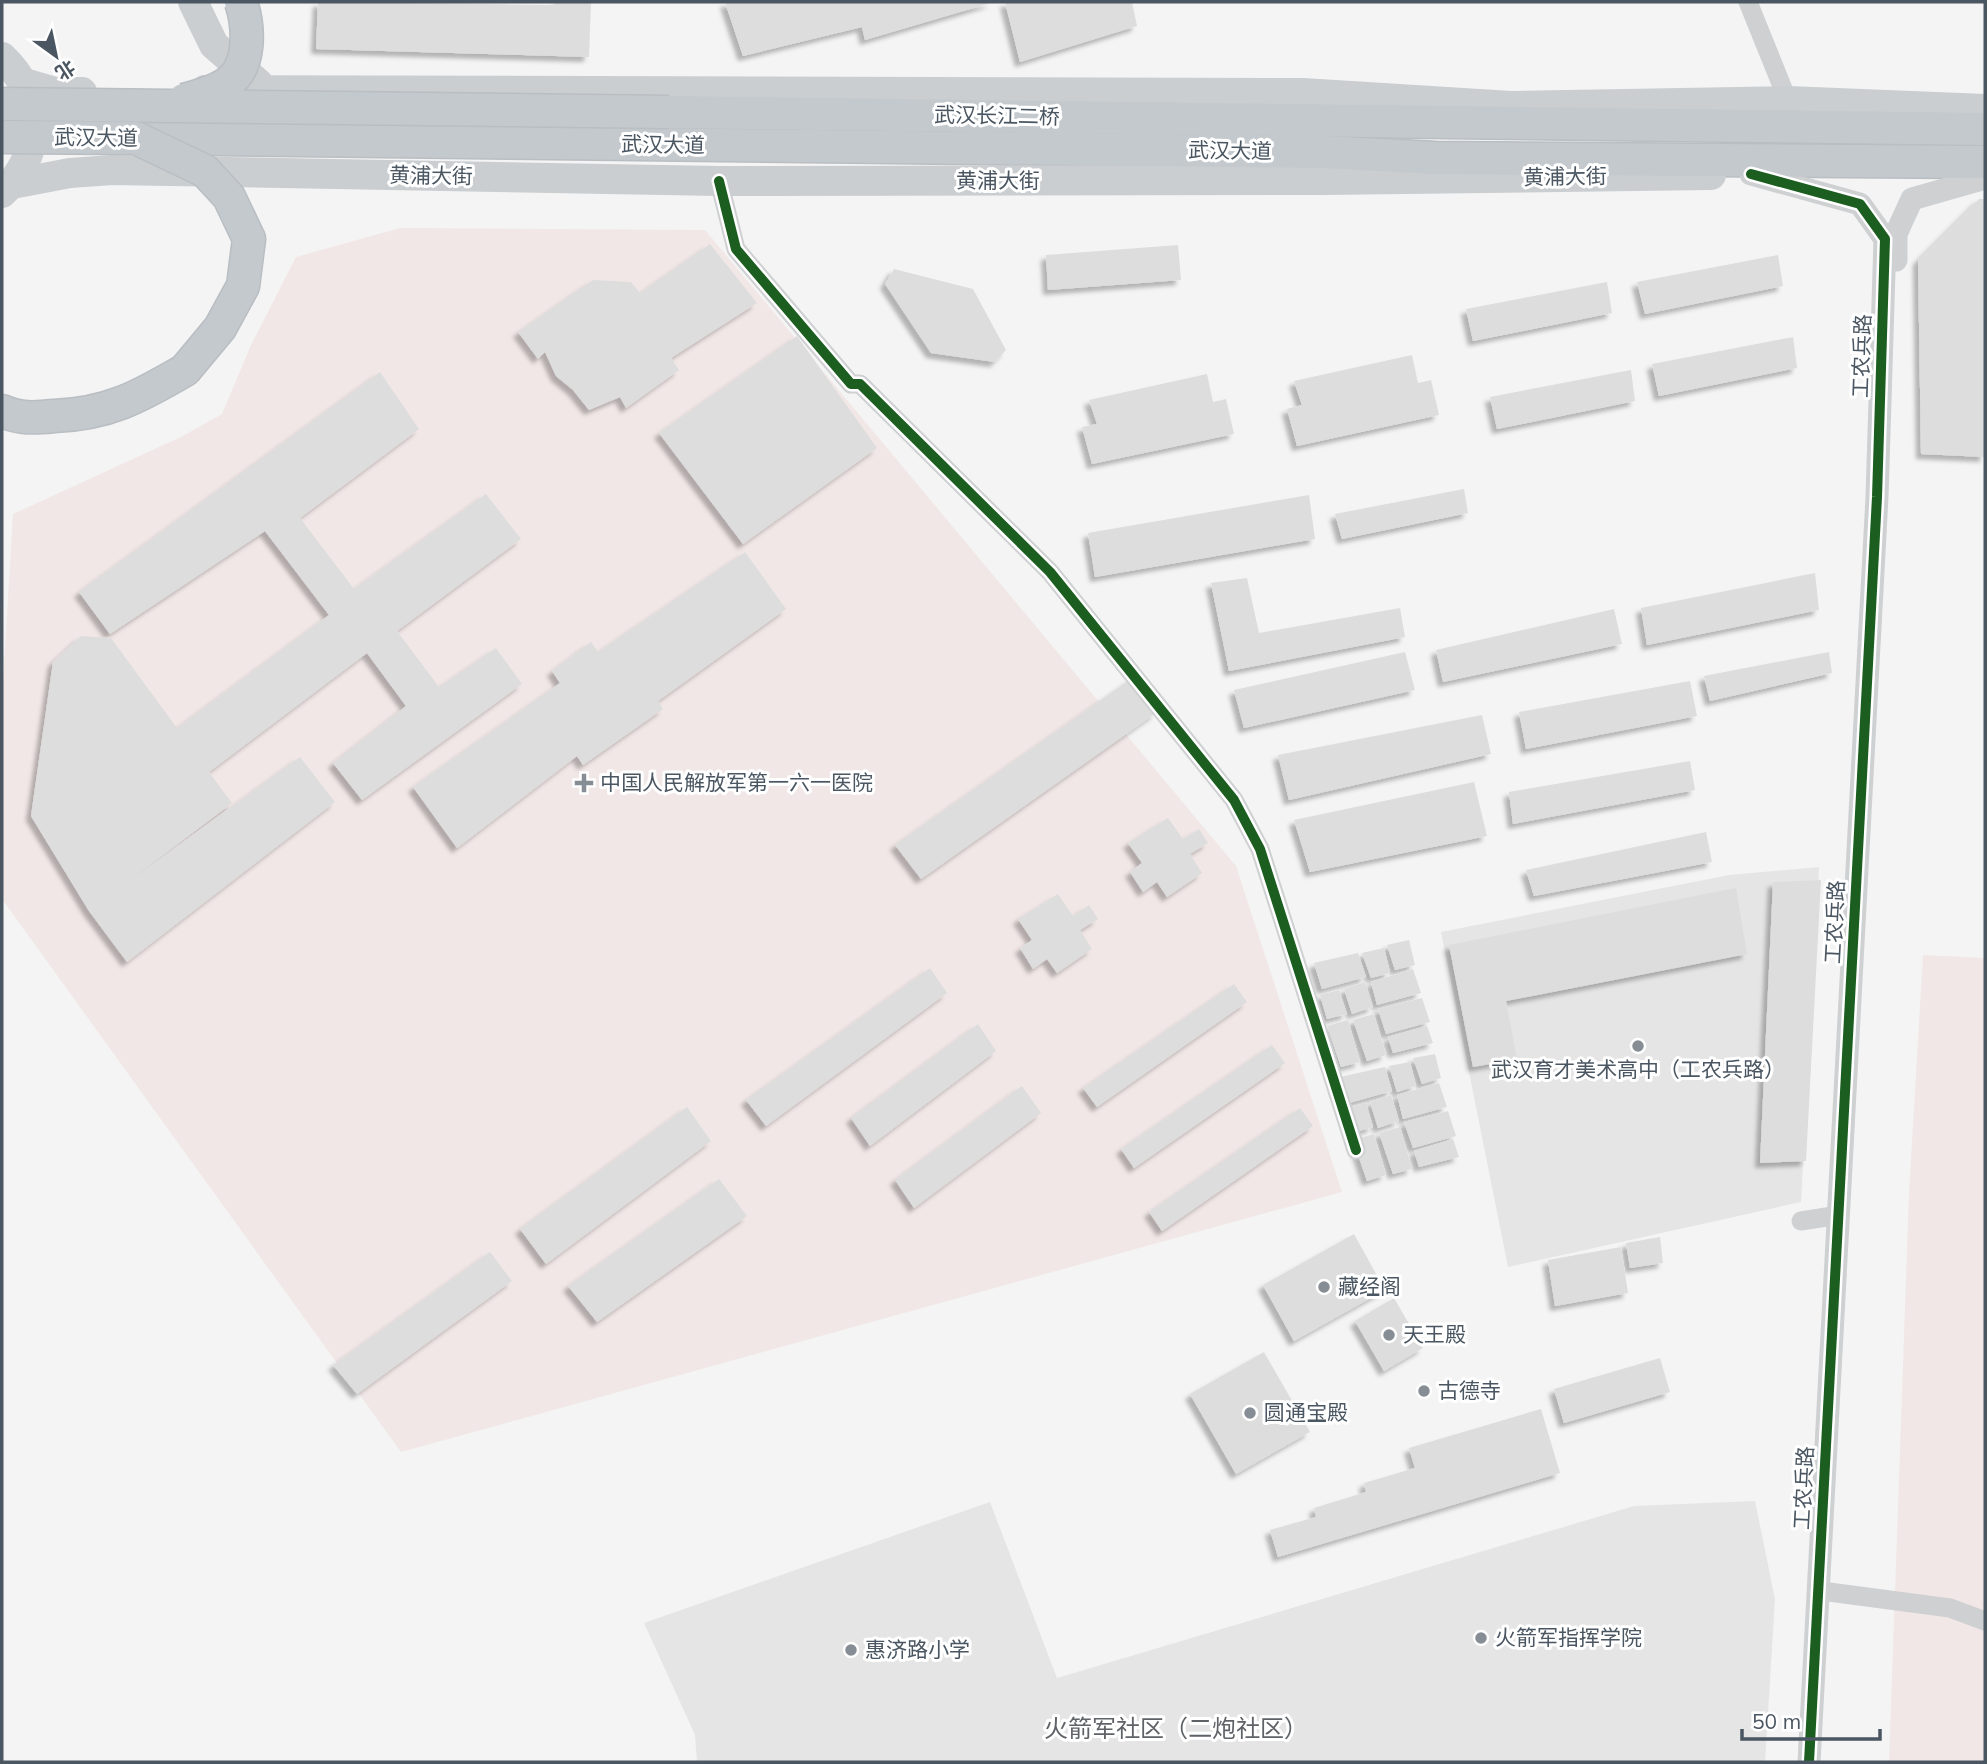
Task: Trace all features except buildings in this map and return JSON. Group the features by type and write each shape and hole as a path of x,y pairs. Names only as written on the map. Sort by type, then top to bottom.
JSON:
{"highway":[{"path":"163,106 209,93 230,83 245,56 249,26 241,2"},
{"name":"武汉大道","path":"13,94 163,106 669,112"},
{"path":"1324,120 1511,106"},
{"name":"武汉长江二桥","path":"669,112 1324,120"},
{"path":"1324,120 1510,126 1985,129"},
{"name":"武汉大道","path":"2,137 1324,152 1435,158"},
{"path":"2,411 18,418 89,415 137,399 185,370 220,328 243,286 249,239 229,197 205,171 136,138"},
{"path":"1435,158 1985,162"},
{"path":"1435,158 1499,178"}],"main road":[{"path":"192,2 214,45 263,88"},
{"path":"2,57 13,94 33,108 34,135 27,161 7,188"},
{"path":"13,94 263,88 1303,93 1511,106 1788,101 1985,109"},
{"name":"黄浦大街","path":"7,188 70,173 113,170 719,181 1499,178 1751,174 1985,177"}],"street":[{"path":"1748,2 1788,101"},
{"name":"工农兵路","path":"1751,174 1860,204 1885,239 1877,496 1809,1762"},
{"name":"工农兵路","path":"1820,1762 1888,497 1896,234 1912,199 1985,177"},
{"path":"719,181 736,249 851,384 860,384 1050,572 1234,800 1259,849 1356,1150"},
{"path":"1801,1221 1839,1215"},
{"path":"1829,1592 1950,1608 1985,1621"}],"shaded area":[{"name":"中国人民解放军第一六一医院","path":"400,228 705,230 1236,866 1342,1192 401,1452 2,899 2,700 13,514 181,437 222,414 251,345 296,257"},
{"name":"武汉育才美术高中（工农兵路）","path":"1819,867 1801,1202 1508,1267 1441,932 1729,875"},
{"path":"1923,955 1985,958 1985,1762 1889,1762 1909,1194"},
{"name":"火箭军指挥学院","path":"1755,1501 1775,1599 1765,1762 697,1762 695,1735 644,1623 990,1502 1057,1678 1634,1506"}],"cycle path":[{"path":"1751,174 1860,204 1885,239 1877,497 1809,1762"},
{"path":"719,181 736,249 851,384 860,384 1050,572 1234,800 1260,849 1356,1150"}],"place":[{"name":"中国人民解放军第一六一医院","path":"584,783"},
{"name":"武汉育才美术高中（工农兵路）","path":"1638,1046"},
{"name":"藏经阁","path":"1324,1287"},
{"name":"天王殿","path":"1389,1335"},
{"name":"古德寺","path":"1424,1391"},
{"name":"圆通宝殿","path":"1250,1413"},
{"name":"火箭军指挥学院","path":"1481,1638"},
{"name":"惠济路小学","path":"851,1650"}],"district":[{"name":"火箭军社区（二炮社区）","path":"1176,1729"}]}
